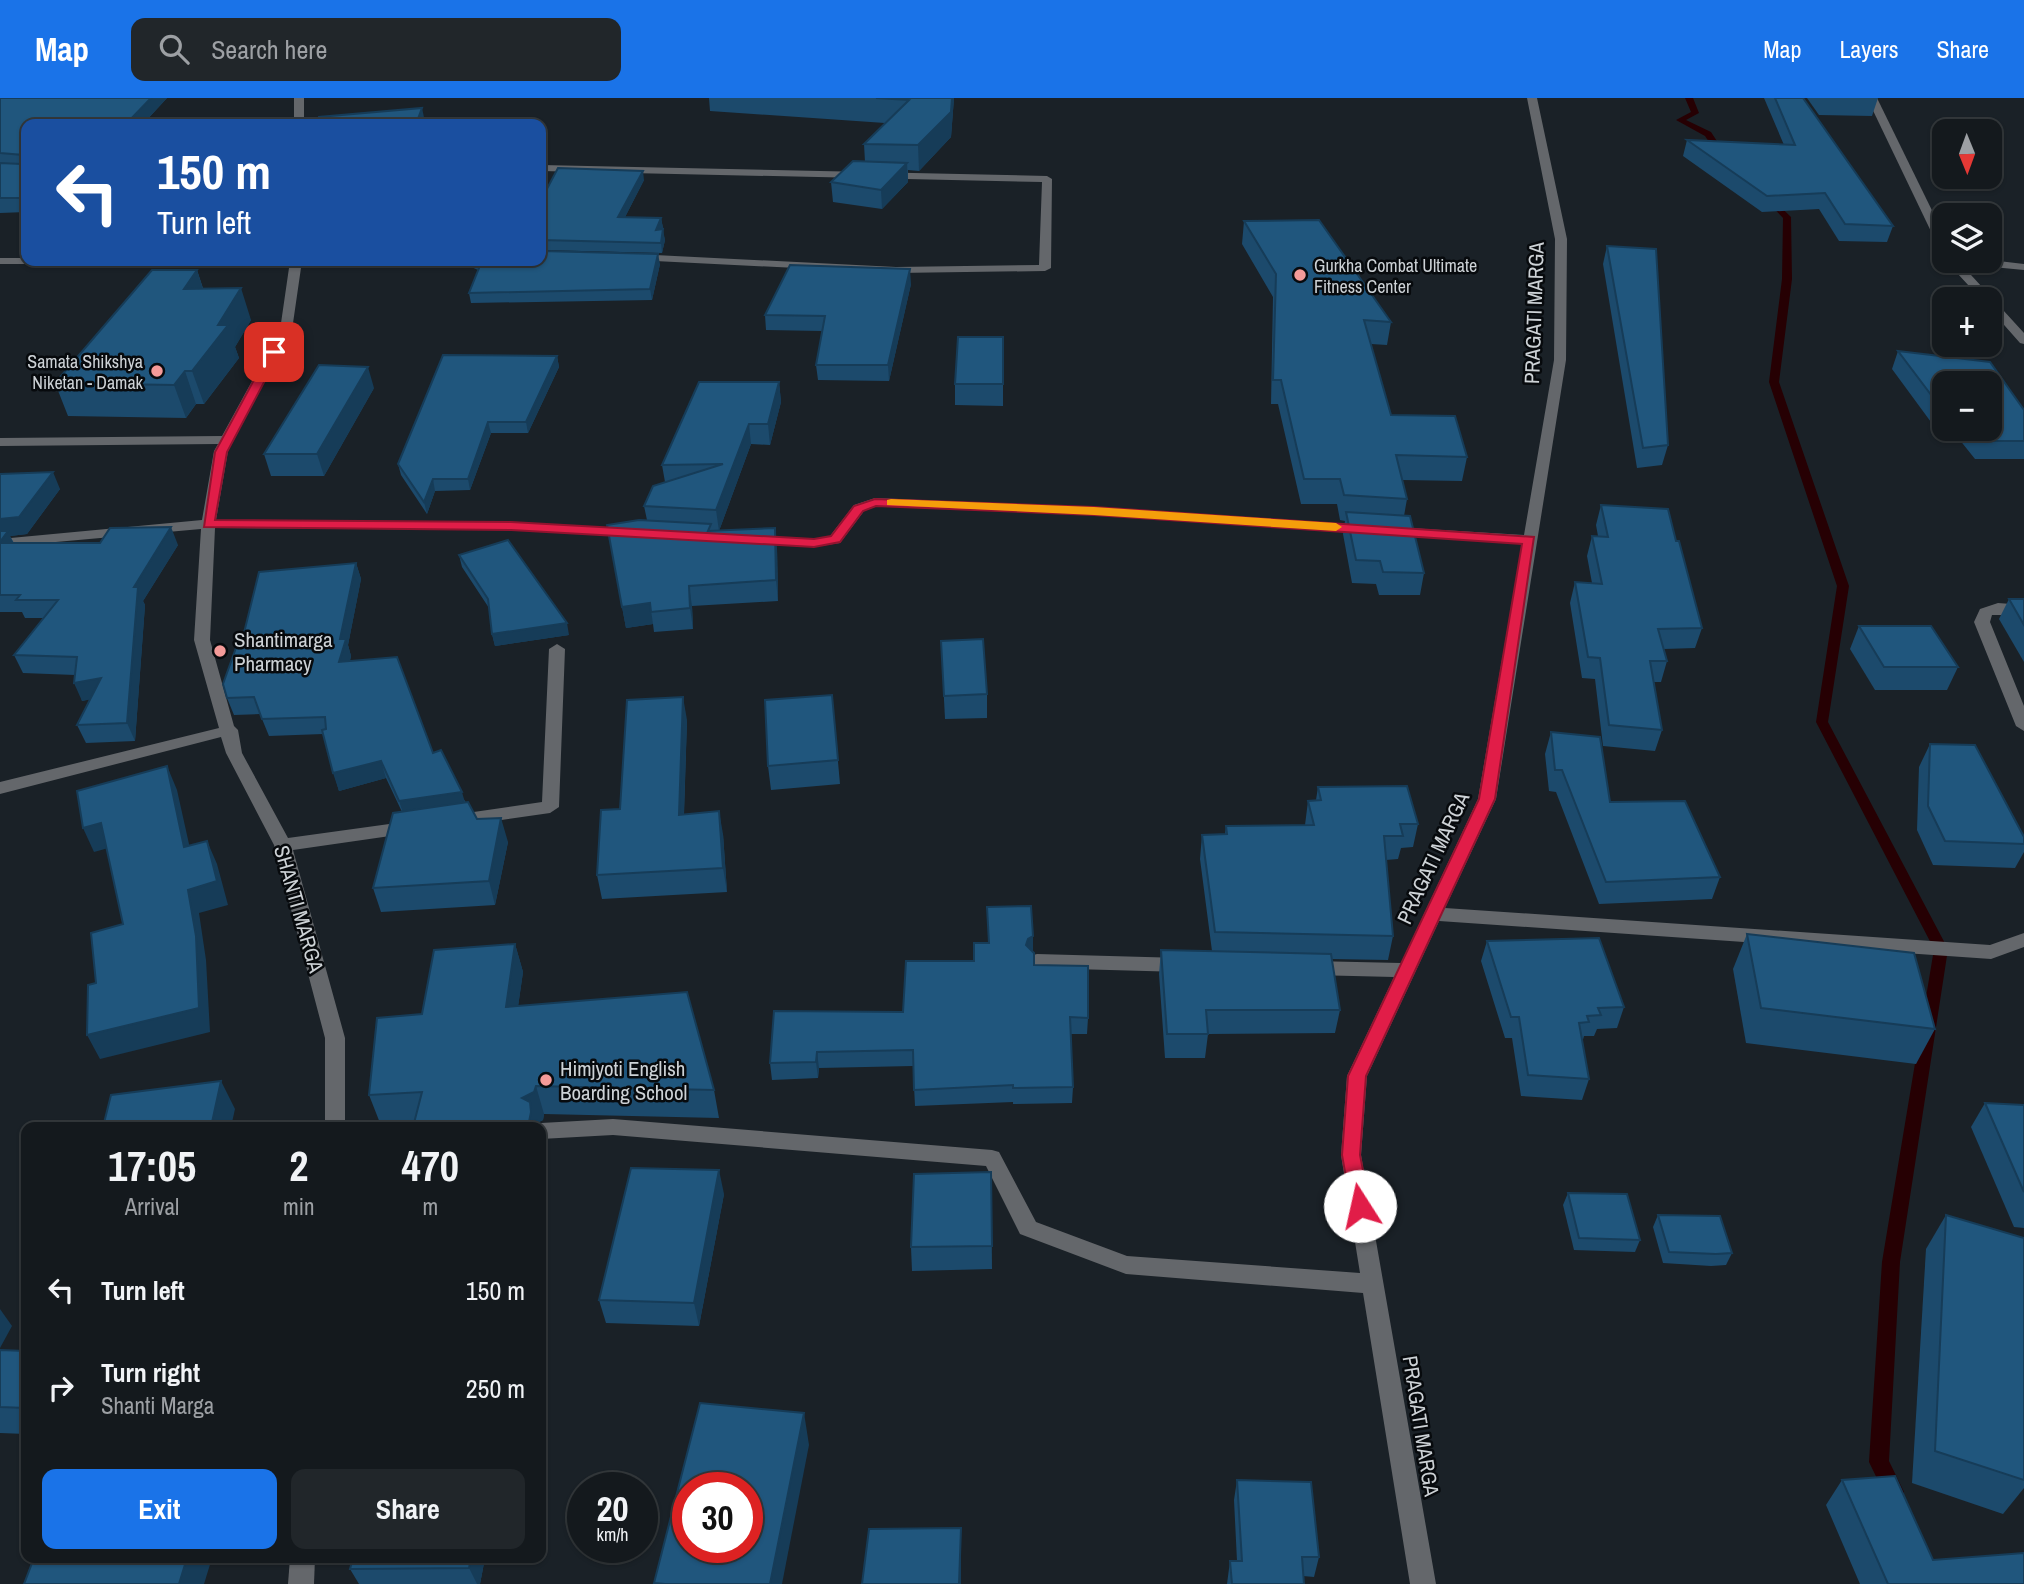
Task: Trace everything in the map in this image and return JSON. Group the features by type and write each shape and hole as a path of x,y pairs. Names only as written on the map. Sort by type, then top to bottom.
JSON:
{"street":[{"path":"299,98 299,119"},
{"name":"PRAGATI MARGA","path":"1423,1584 1351,1155 1357,1076 1487,799 1560,360 1561,239 1532,98"},
{"path":"1872,98 1932,221"},
{"path":"546,168 1046,179 1045,268 896,270 627,257"},
{"path":"0,261 21,261"},
{"path":"2002,265 2024,267"},
{"name":"SHANTI MARGA","path":"295,266 286,330 221,452 208,524 202,640 230,730 234,753 283,845 335,1038 335,1122"},
{"path":"1963,273 1975,287"},
{"path":"2002,316 2024,340"},
{"path":"0,442 227,440"},
{"path":"732,538 814,543 835,540 859,508 875,502 1094,511 1529,540"},
{"path":"0,543 208,524 511,526 649,534"},
{"path":"2024,610 1998,608 1985,612 1982,622 2024,726"},
{"path":"283,845 550,807 557,649"},
{"path":"0,788 230,730"},
{"path":"1433,914 1991,952 2024,940"},
{"path":"1037,961 1201,965"},
{"path":"1297,968 1406,970"},
{"path":"546,1131 613,1127 992,1158 1028,1228 1126,1265 1374,1284"},
{"path":"301,1584 303,1563"}],"building":[{"path":"0,98 151,98 131,119 21,119 21,155 0,153"},
{"path":"876,98 952,98 951,112 918,145 864,144 909,100"},
{"path":"1775,98 1803,98 1893,226 1845,224 1825,193 1767,196 1687,140 1795,145"},
{"path":"422,108 418,119 319,117"},
{"path":"853,161 907,163 881,190 831,182"},
{"path":"0,163 21,164 21,198 0,198"},
{"path":"558,168 643,171 618,217 661,218 656,230 663,229 661,243 546,240 546,191"},
{"path":"1319,220 1391,322 1364,320 1391,415 1455,416 1467,457 1396,455 1407,499 1344,495 1340,479 1304,479 1281,380 1273,380 1276,274 1244,221"},
{"path":"1607,246 1656,249 1668,445 1643,448"},
{"path":"546,251 658,254 650,289 469,293 480,266 546,266"},
{"path":"790,265 910,269 888,365 816,365 825,316 765,315"},
{"path":"152,270 197,270 184,289 241,288 218,325 228,325 192,371 185,371 174,385 55,383"},
{"path":"958,337 1003,337 1003,384 955,384"},
{"path":"1898,351 1990,362 1996,371 1932,371 1932,396"},
{"path":"443,355 557,356 526,422 488,422 468,479 433,479 424,502 398,464"},
{"path":"319,365 368,367 317,454 264,454"},
{"path":"2002,379 2024,410 2024,441 2002,441"},
{"path":"699,382 779,382 768,424 749,424 716,510 644,506 653,486 723,464 662,465"},
{"path":"53,472 19,517 0,519 0,474"},
{"path":"1601,505 1668,509 1676,541 1679,541 1702,628 1658,629 1667,661 1650,661 1662,730 1609,725 1600,658 1588,657 1575,582 1602,584 1592,536 1608,537"},
{"path":"1346,512 1410,516 1424,573 1383,572 1380,561 1356,560"},
{"path":"639,520 711,524 708,531 775,528 776,580 689,586 690,608 651,612 650,603 622,607 607,525"},
{"path":"171,527 134,587 138,587 127,723 77,725 101,678 74,683 77,657 14,655 58,600 16,600 20,595 0,595 0,543 100,543 110,528"},
{"path":"0,531 8,531 0,542"},
{"path":"508,540 567,623 492,634 488,599 459,555"},
{"path":"356,563 340,639 346,639 339,662 397,657 433,753 441,750 462,792 399,801 381,761 333,773 322,730 326,729 325,717 262,719 254,697 227,698 223,684 237,645 241,645 259,572"},
{"path":"2009,599 2024,599 2024,625"},
{"path":"1859,626 1931,626 1958,667 1884,667"},
{"path":"983,639 987,694 944,696 941,641"},
{"path":"832,695 838,760 768,766 765,700"},
{"path":"683,697 679,815 719,811 723,868 597,875 601,810 620,809 627,700"},
{"path":"1551,732 1600,737 1610,802 1685,801 1720,877 1606,882 1562,770 1555,770"},
{"path":"1930,744 1975,745 2024,837 2024,844 1945,841 1928,806"},
{"path":"167,766 184,847 207,841 217,881 188,890 196,936 199,1008 87,1035 88,985 96,983 91,933 123,924 101,823 83,828 77,791"},
{"path":"1407,786 1418,824 1400,824 1403,836 1384,836 1393,936 1215,932 1202,835 1227,834 1226,826 1314,825 1308,801 1321,800 1318,787"},
{"path":"468,802 477,819 501,818 489,881 373,888 393,813"},
{"path":"1031,906 1033,936 1028,939 1026,945 1034,953 1034,965 1088,966 1088,1018 1070,1017 1073,1087 1013,1088 1013,1085 914,1090 913,1050 817,1052 816,1062 770,1063 774,1011 903,1012 906,961 974,961 974,943 989,943 987,907"},
{"path":"1747,934 1914,953 1935,1029 1761,1008"},
{"path":"1599,938 1624,1007 1598,1008 1601,1015 1587,1016 1589,1022 1579,1023 1589,1079 1528,1075 1519,1017 1511,1017 1487,941"},
{"path":"515,944 506,1007 687,992 714,1090 536,1086 534,1092 522,1098 530,1102 529,1122 414,1122 422,1092 369,1095 377,1018 422,1014 434,950"},
{"path":"1161,950 1331,954 1340,1010 1206,1010 1208,1034 1167,1034"},
{"path":"221,1081 212,1122 104,1122 111,1095"},
{"path":"1985,1103 2024,1105 2024,1192"},
{"path":"631,1168 719,1170 694,1303 599,1300"},
{"path":"991,1172 992,1246 911,1247 914,1174"},
{"path":"1568,1193 1627,1194 1640,1240 1579,1238"},
{"path":"1658,1215 1720,1216 1732,1253 1669,1252"},
{"path":"1946,1215 2024,1238 2024,1480 1935,1451"},
{"path":"0,1350 21,1351 21,1408 0,1407"},
{"path":"700,1403 804,1413 770,1584 654,1583 672,1513 672,1563 763,1563 763,1472 682,1472"},
{"path":"1895,1476 1933,1560 2024,1553 2024,1584 1888,1584 1842,1480"},
{"path":"1237,1480 1311,1482 1319,1557 1302,1557 1304,1584 1232,1584 1230,1561 1242,1561"},
{"path":"961,1528 959,1584 862,1584 869,1529"},
{"path":"32,1563 185,1563 179,1584 24,1584"},
{"path":"352,1563 470,1563 469,1568 350,1569"}],"waterway":[{"path":"1689,98 1695,113 1680,120 1708,134 1722,155"},
{"path":"1768,198 1787,217 1787,279 1774,382 1843,586 1822,722 1941,949 1891,1262 1879,1462 1894,1492"}],"slow traffic":[{"path":"891,503 1094,511 1336,527"}],"place":[{"name":"Gurkha Combat Ultimate Fitness Center","path":"1300,275"},
{"name":"Samata Shikshya Niketan - Damak","path":"157,371"},
{"name":"Shantimarga Pharmacy","path":"220,651"},
{"name":"Himjyoti English Boarding School","path":"546,1080"}],"route":[{"path":"274,352 221,452 208,524 511,526 814,543 835,540 859,508 875,502 1094,511 1529,540 1487,799 1357,1076 1351,1155 1360,1206"}]}
